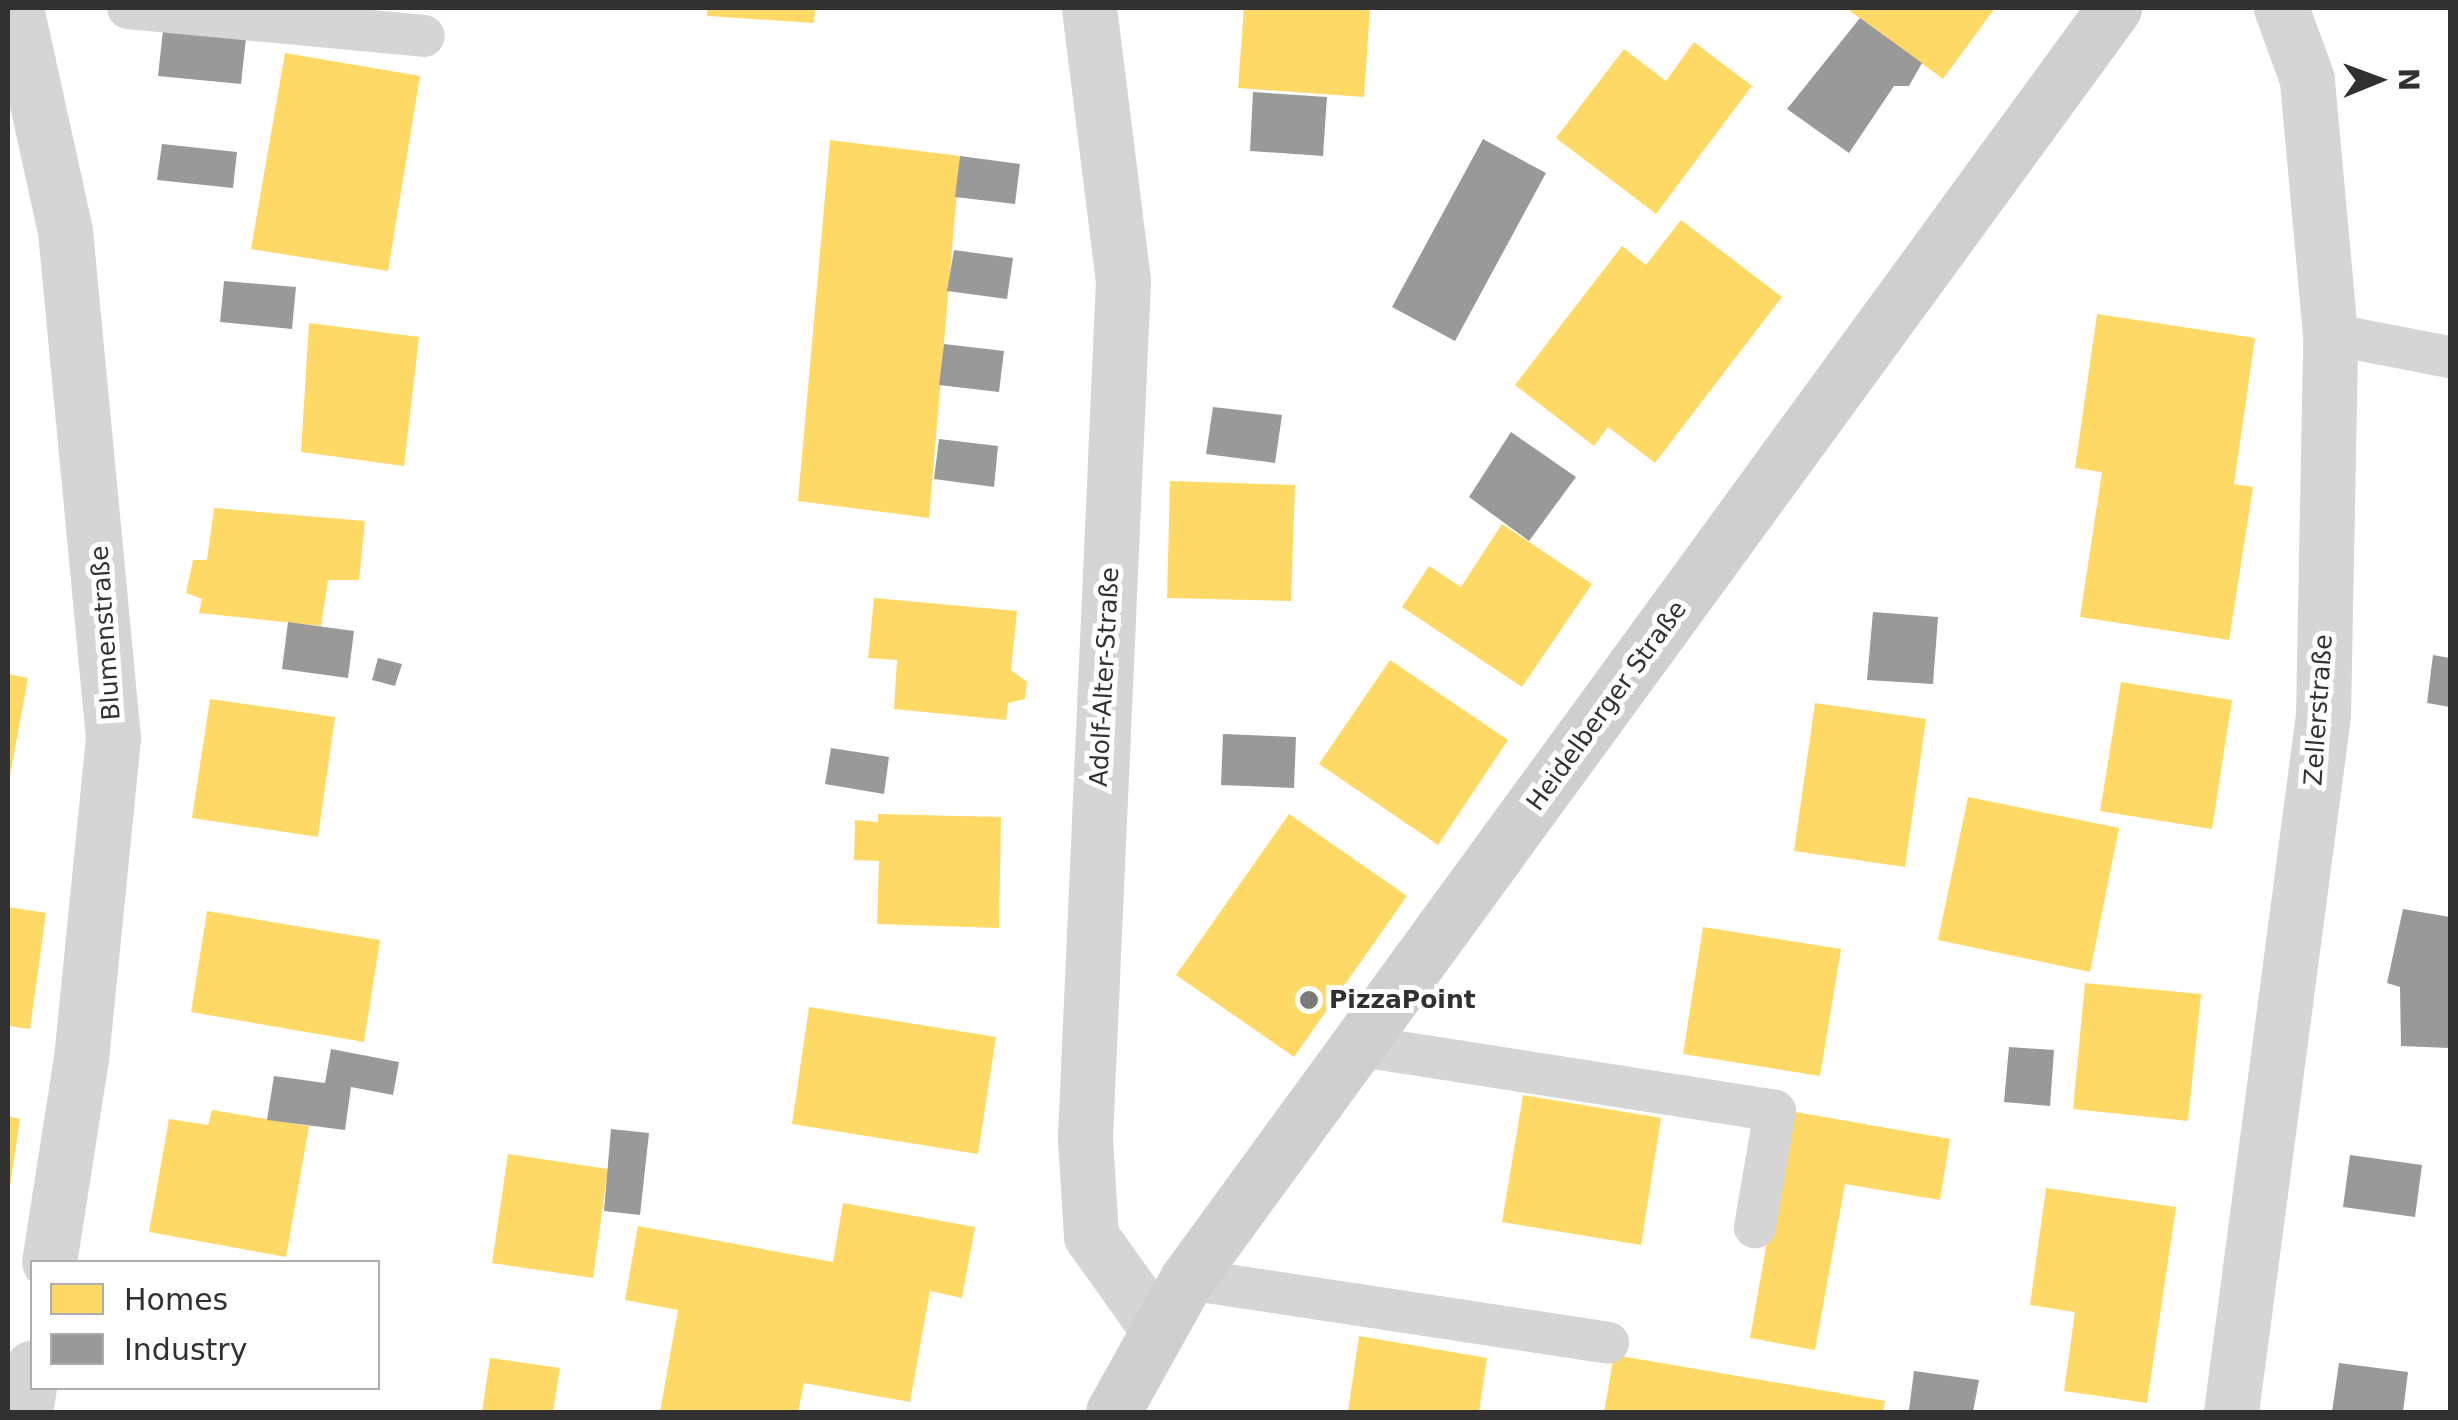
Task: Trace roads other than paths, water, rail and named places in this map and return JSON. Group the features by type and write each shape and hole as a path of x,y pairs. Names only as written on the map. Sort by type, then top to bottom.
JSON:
{"main road":[{"name":"Heidelberger Straße","path":"1112,1412 1156,1327 1187,1280 2114,8"}],"street":[{"name":"Blumenstraße","path":"16,8 66,231 113,738 81,1058 49,1260"},
{"name":"Adolf-Alter-Straße","path":"1089,8 1122,280 1085,1138 1091,1236 1156,1327"},
{"name":"Zellerstraße","path":"2231,1412 2323,715 2330,334 2306,80 2281,8"},
{"path":"26,1412 30,1383"}],"lane":[{"path":"128,8 424,36"},
{"path":"2330,334 2450,357"},
{"path":"1361,1046 1775,1110 1755,1227"},
{"path":"1187,1280 1608,1343"}],"place":[{"name":"PizzaPoint","path":"1309,1000"}]}
